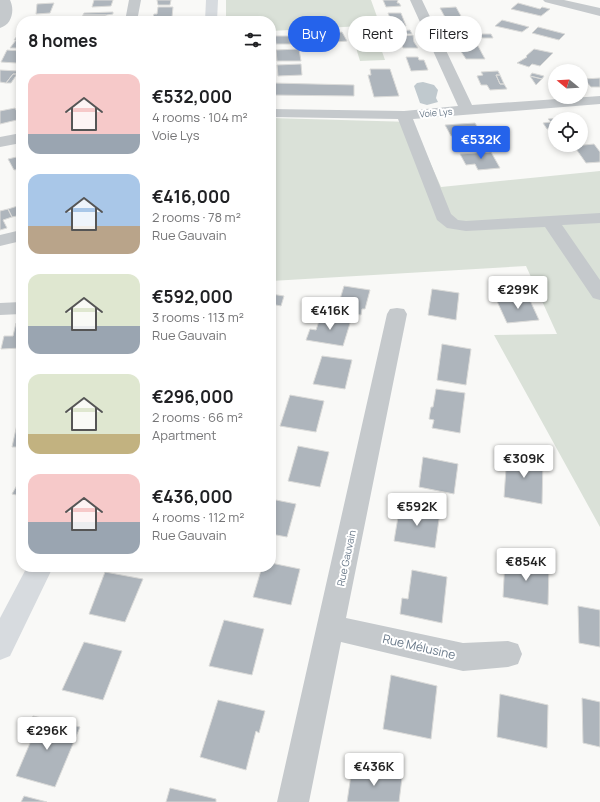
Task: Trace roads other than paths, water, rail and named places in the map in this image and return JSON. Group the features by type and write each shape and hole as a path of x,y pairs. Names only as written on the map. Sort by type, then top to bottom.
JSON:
{"main road":[{"path":"211,16 212,0"},
{"path":"0,647 38,572"}],"street":[{"path":"0,24 6,16 6,4 4,0"},
{"path":"132,16 135,0"},
{"path":"416,0 467,110"},
{"path":"550,0 600,12"},
{"name":"Voie Lys","path":"276,113 404,115 600,100"},
{"path":"404,115 443,216 453,224 466,226 600,218"},
{"path":"0,142 16,139"},
{"path":"550,221 600,294"},
{"path":"0,241 16,236"},
{"path":"0,309 16,308"},
{"name":"Rue Gauvain","path":"293,802 397,314"},
{"name":"Rue Mélusine","path":"331,627 463,657 508,654"}]}
